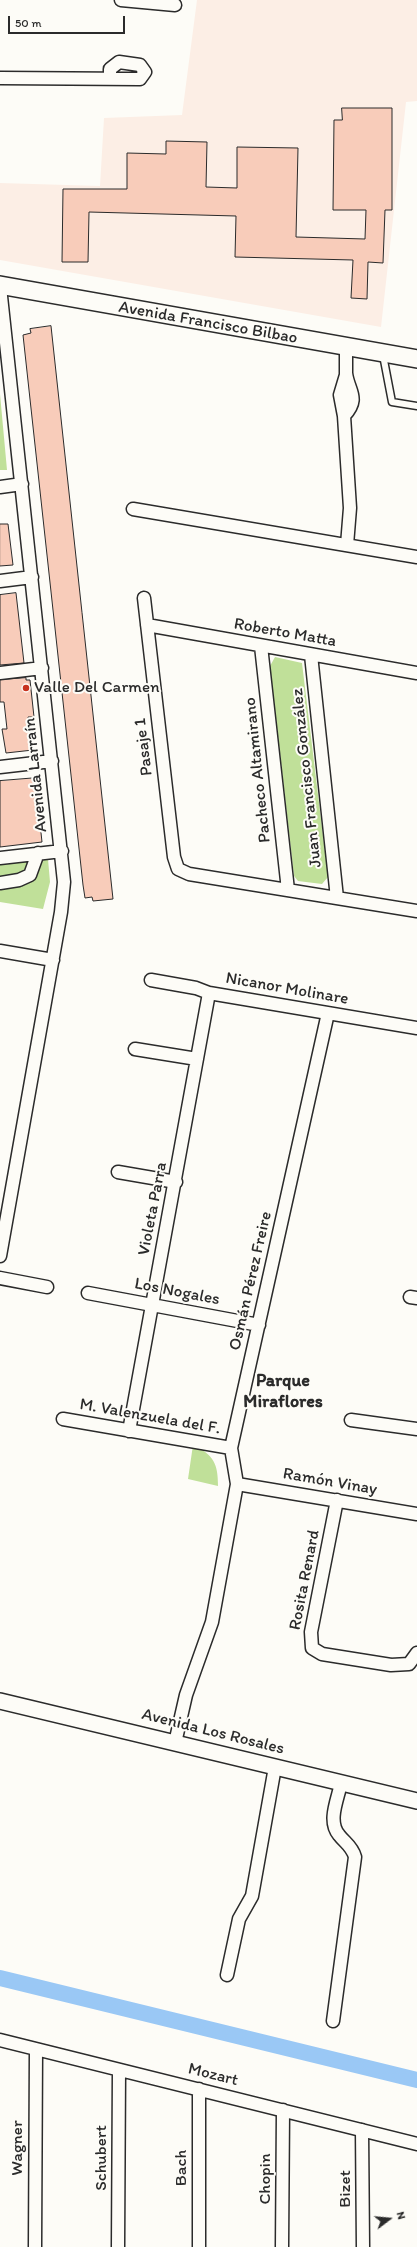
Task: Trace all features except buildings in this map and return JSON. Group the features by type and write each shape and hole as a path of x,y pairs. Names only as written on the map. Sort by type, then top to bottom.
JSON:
{"main road":[{"name":"Avenida Francisco Bilbao","path":"0,286 417,359"}],"street":[{"path":"121,0 176,5"},
{"path":"0,78 110,78"},
{"name":"Avenida Larraín","path":"0,286 62,851 63,897 0,1256"},
{"path":"346,347 346,375 340,395 344,416 350,508 347,545"},
{"path":"0,487 22,484"},
{"path":"133,510 417,557"},
{"path":"0,581 32,577"},
{"name":"Pasaje 1","path":"144,598 174,857 178,868 189,874 288,890"},
{"name":"Roberto Matta","path":"147,625 417,674"},
{"name":"Pacheco Altamirano","path":"261,646 288,890"},
{"name":"Juan Francisco González","path":"311,654 337,898"},
{"path":"0,673 42,668"},
{"path":"0,767 52,761"},
{"path":"0,858 62,851"},
{"path":"0,883 19,880 30,875 38,853"},
{"path":"288,890 417,911"},
{"path":"0,951 52,960"},
{"name":"Nicanor Molinare","path":"151,980 196,988 209,993 417,1028"},
{"name":"Violeta Parra","path":"129,1431 176,1182 209,993"},
{"name":"Osmán Pérez Freire","path":"175,1742 186,1695 212,1622 237,1484 231,1448 328,1013"},
{"path":"134,1049 197,1059"},
{"path":"118,1172 176,1182"},
{"path":"0,1278 47,1287"},
{"name":"Los Nogales","path":"88,1293 259,1325"},
{"name":"M. Valenzuela del F.","path":"63,1419 231,1448"},
{"path":"351,1420 417,1429"},
{"name":"Ramón Vinay","path":"237,1484 417,1514"},
{"name":"Rosita Renard","path":"337,1500 312,1632 312,1648 322,1654 391,1665 409,1664 417,1653"},
{"name":"Avenida Los Rosales","path":"0,1701 417,1801"},
{"path":"227,1975 239,1918 252,1896 275,1767"},
{"path":"333,2021 355,1858 352,1848 339,1835 333,1822 341,1783"},
{"name":"Mozart","path":"0,2040 417,2144"},
{"name":"Wagner","path":"35,2247 36,2049"},
{"name":"Schubert","path":"118,2247 119,2070"},
{"name":"Bach","path":"198,2089 199,2247"},
{"name":"Chopin","path":"282,2247 283,2110"},
{"name":"Bizet","path":"362,2130 363,2247"}],"lane":[{"path":"382,354 392,402 417,406"}],"shaded area":[{"path":"197,0 417,0 417,101 406,102 381,327 0,260 0,183 100,186 104,118 182,115"}],"green space":[{"path":"0,394 7,470 0,470"},
{"path":"275,657 302,663 328,877 322,884 298,881 294,876 270,666"},
{"path":"48,859 50,882 43,909 0,902 0,865"},
{"path":"193,1445 206,1453 213,1461 216,1466 218,1486 188,1479"}],"waterway":[{"path":"0,1978 417,2080"}],"place":[{"name":"Valle Del Carmen","path":"26,688"}],"district":[{"name":"Parque Miraflores","path":"283,1391"}]}
